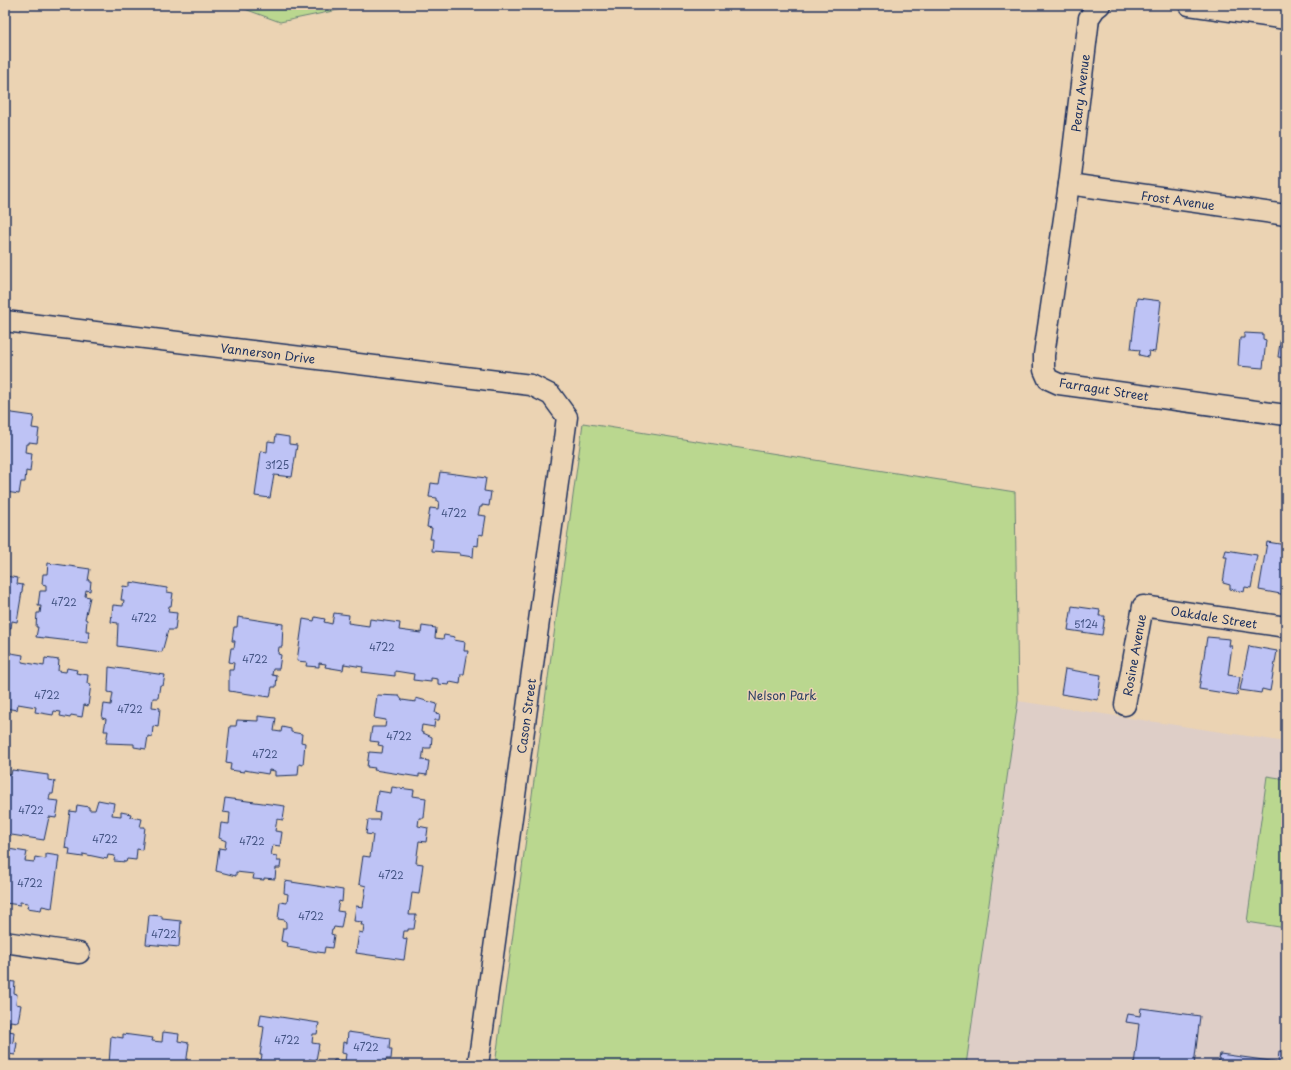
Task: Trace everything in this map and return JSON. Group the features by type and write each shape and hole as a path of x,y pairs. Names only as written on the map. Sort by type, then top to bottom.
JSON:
{"street":[{"name":"Peary Avenue","path":"1069,184 1089,18 1095,9 1100,5"},
{"path":"1189,5 1286,19"},
{"name":"Frost Avenue","path":"1069,184 1286,215"},
{"name":"Farragut Street","path":"1069,184 1044,355 1044,370 1048,379 1059,384 1286,415"},
{"name":"Vannerson Drive","path":"5,321 531,385"},
{"name":"Cason Street","path":"478,1065 567,417 551,396 531,385"},
{"name":"Oakdale Street","path":"1143,606 1286,627"},
{"name":"Rosine Avenue","path":"1125,705 1143,606"},
{"path":"5,942 79,952"}],"shaded area":[{"path":"1018,701 1286,742 1286,1065 966,1065"}],"green space":[{"path":"234,5 362,5 280,22"},
{"name":"Nelson Park","path":"583,423 1015,492 1018,701 966,1065 495,1065"},
{"path":"1267,776 1286,779 1286,928 1247,922"}],"building":[{"path":"1137,298 1161,301 1155,352 1149,351 1148,357 1139,355 1140,350 1131,349"},
{"path":"1283,321 1286,321 1286,358 1278,357"},
{"path":"1244,333 1263,334 1263,339 1266,340 1263,368 1238,366 1240,338 1244,338"},
{"path":"5,412 34,416 32,428 39,429 37,443 29,442 29,444 26,444 25,452 32,453 30,472 26,471 25,482 21,482 19,494 6,492 7,490 5,490"},
{"path":"276,435 289,437 289,444 297,445 292,477 274,475 270,498 255,496 261,451 267,452 268,441 275,442"},
{"path":"440,472 486,478 484,491 491,492 489,506 482,505 482,507 480,507 478,515 486,516 483,535 479,534 478,546 474,545 473,557 460,555 460,553 432,551 433,539 430,539 432,528 427,527 430,508 438,509 439,501 437,501 437,498 429,497 431,483 438,484"},
{"path":"1267,542 1286,545 1286,595 1259,590"},
{"path":"1226,550 1257,555 1251,588 1245,587 1244,592 1230,589 1230,585 1223,583 1227,557 1224,557"},
{"path":"48,563 90,569 88,581 91,581 90,591 86,590 85,596 90,597 85,619 87,620 86,631 89,631 88,643 36,637 38,627 36,627 37,613 40,613 41,606 38,606 40,591 46,591 46,585 42,584 43,574 47,574"},
{"path":"5,576 18,578 17,584 23,585 17,622 12,621 11,628 5,627"},
{"path":"130,582 167,588 167,592 173,593 171,606 169,606 168,612 177,613 175,630 168,630 162,652 117,646 118,623 111,622 113,605 123,606 124,600 121,600 123,586 130,587"},
{"path":"1072,606 1100,610 1099,616 1105,616 1102,635 1068,630"},
{"path":"334,613 349,615 348,623 369,626 370,619 400,623 399,630 421,633 422,626 436,628 435,638 443,639 444,635 455,637 454,640 465,642 464,651 468,651 464,674 461,674 460,684 450,682 449,685 438,684 438,679 431,678 431,682 413,680 414,674 395,671 395,676 362,672 363,667 344,664 343,670 325,667 326,664 319,663 319,667 306,666 307,662 297,661 303,619 314,621 315,617 325,619 324,622 332,624"},
{"path":"238,617 283,624 282,647 279,647 278,654 281,655 279,669 273,669 272,675 277,676 276,687 272,687 270,697 229,691 229,670 233,670 234,663 229,662 231,648 234,648 235,641 232,641 234,627 237,627"},
{"path":"1207,637 1230,639 1229,646 1232,646 1228,675 1240,677 1237,695 1199,689"},
{"path":"1249,646 1277,651 1270,691 1262,689 1261,693 1240,690"},
{"path":"5,652 23,655 22,662 44,666 45,658 59,660 58,671 66,672 67,668 77,670 76,673 88,675 87,683 91,684 88,706 84,705 82,717 71,715 70,718 60,716 61,712 54,711 53,715 35,712 36,707 18,704 17,710 5,708"},
{"path":"109,667 165,675 163,686 160,685 158,698 153,698 152,707 160,708 158,727 153,726 152,737 148,736 146,749 134,747 134,744 106,743 108,731 104,731 106,719 102,718 104,704 111,705 113,693 108,692"},
{"path":"1065,669 1101,675 1098,700 1061,694"},
{"path":"377,695 399,696 402,700 416,702 416,698 437,704 435,713 440,714 439,720 435,720 434,727 422,725 421,732 432,737 431,748 424,748 422,760 429,761 427,775 419,774 419,777 374,770 375,768 367,767 369,752 382,753 383,746 378,745 379,742 370,741 372,727 385,727 386,720 374,718"},
{"path":"258,716 276,718 274,731 281,732 282,727 291,729 291,732 302,734 301,742 305,743 303,765 299,764 298,775 275,776 275,771 269,770 268,774 244,770 244,772 230,770 231,764 226,763 230,726 236,726 237,720 258,721"},
{"path":"12,770 48,775 48,780 55,781 53,794 50,794 49,800 59,801 56,818 49,817 44,840 5,834 5,774 11,775"},
{"path":"392,787 414,790 413,796 426,798 424,818 419,818 418,826 428,828 426,842 419,841 416,863 423,864 419,894 412,893 409,915 416,915 414,929 404,931 403,938 407,939 404,960 356,953 359,932 363,933 364,925 361,925 362,922 354,921 356,906 363,907 366,886 359,884 363,856 370,857 373,835 366,834 368,820 379,820 380,813 375,812 378,791 391,793"},
{"path":"225,798 285,806 283,820 277,819 275,831 282,832 280,846 273,845 271,855 277,856 277,861 281,861 280,868 276,868 275,879 253,879 254,874 236,872 236,876 216,871 219,848 225,849 226,841 219,838 221,823 229,824 230,813 223,812"},
{"path":"98,800 114,803 112,815 121,816 121,812 131,814 130,817 142,819 140,827 145,827 142,850 137,849 136,860 127,859 126,862 114,861 115,856 108,855 107,859 83,854 83,857 69,855 70,849 65,848 70,811 76,812 77,805 89,807 89,810 95,810"},
{"path":"8,849 27,852 25,861 34,862 35,857 46,859 46,854 59,856 52,908 42,906 41,910 27,908 28,903 20,902 20,905 5,903 5,854 7,854"},
{"path":"285,881 343,890 342,902 339,901 337,911 344,912 341,928 334,927 331,934 334,935 332,948 325,947 324,953 287,947 288,943 281,941 283,928 286,928 286,923 285,920 278,919 280,902 287,903 288,894 284,893"},
{"path":"149,915 162,916 162,919 181,921 179,947 146,944"},
{"path":"5,981 15,982 14,993 17,994 16,1004 21,1005 18,1022 10,1021 9,1031 14,1032 13,1042 17,1043 15,1055 9,1054 8,1056 5,1055"},
{"path":"1141,1008 1200,1016 1194,1065 1134,1065 1139,1024 1126,1022 1128,1014 1140,1016"},
{"path":"261,1014 319,1023 317,1034 313,1034 312,1043 319,1044 316,1060 309,1059 309,1063 306,1065 258,1065 262,1055 260,1055 264,1027 259,1026"},
{"path":"163,1032 179,1034 178,1041 189,1043 186,1065 107,1065 109,1064 111,1036 123,1038 123,1034 153,1038 152,1041 162,1042"},
{"path":"348,1032 390,1038 389,1049 392,1049 391,1059 386,1059 385,1065 333,1065 334,1060 345,1061 346,1054 342,1053 343,1042 347,1043"},
{"path":"1279,1051 1286,1052 1286,1065 1218,1065 1220,1054 1278,1062"}]}
